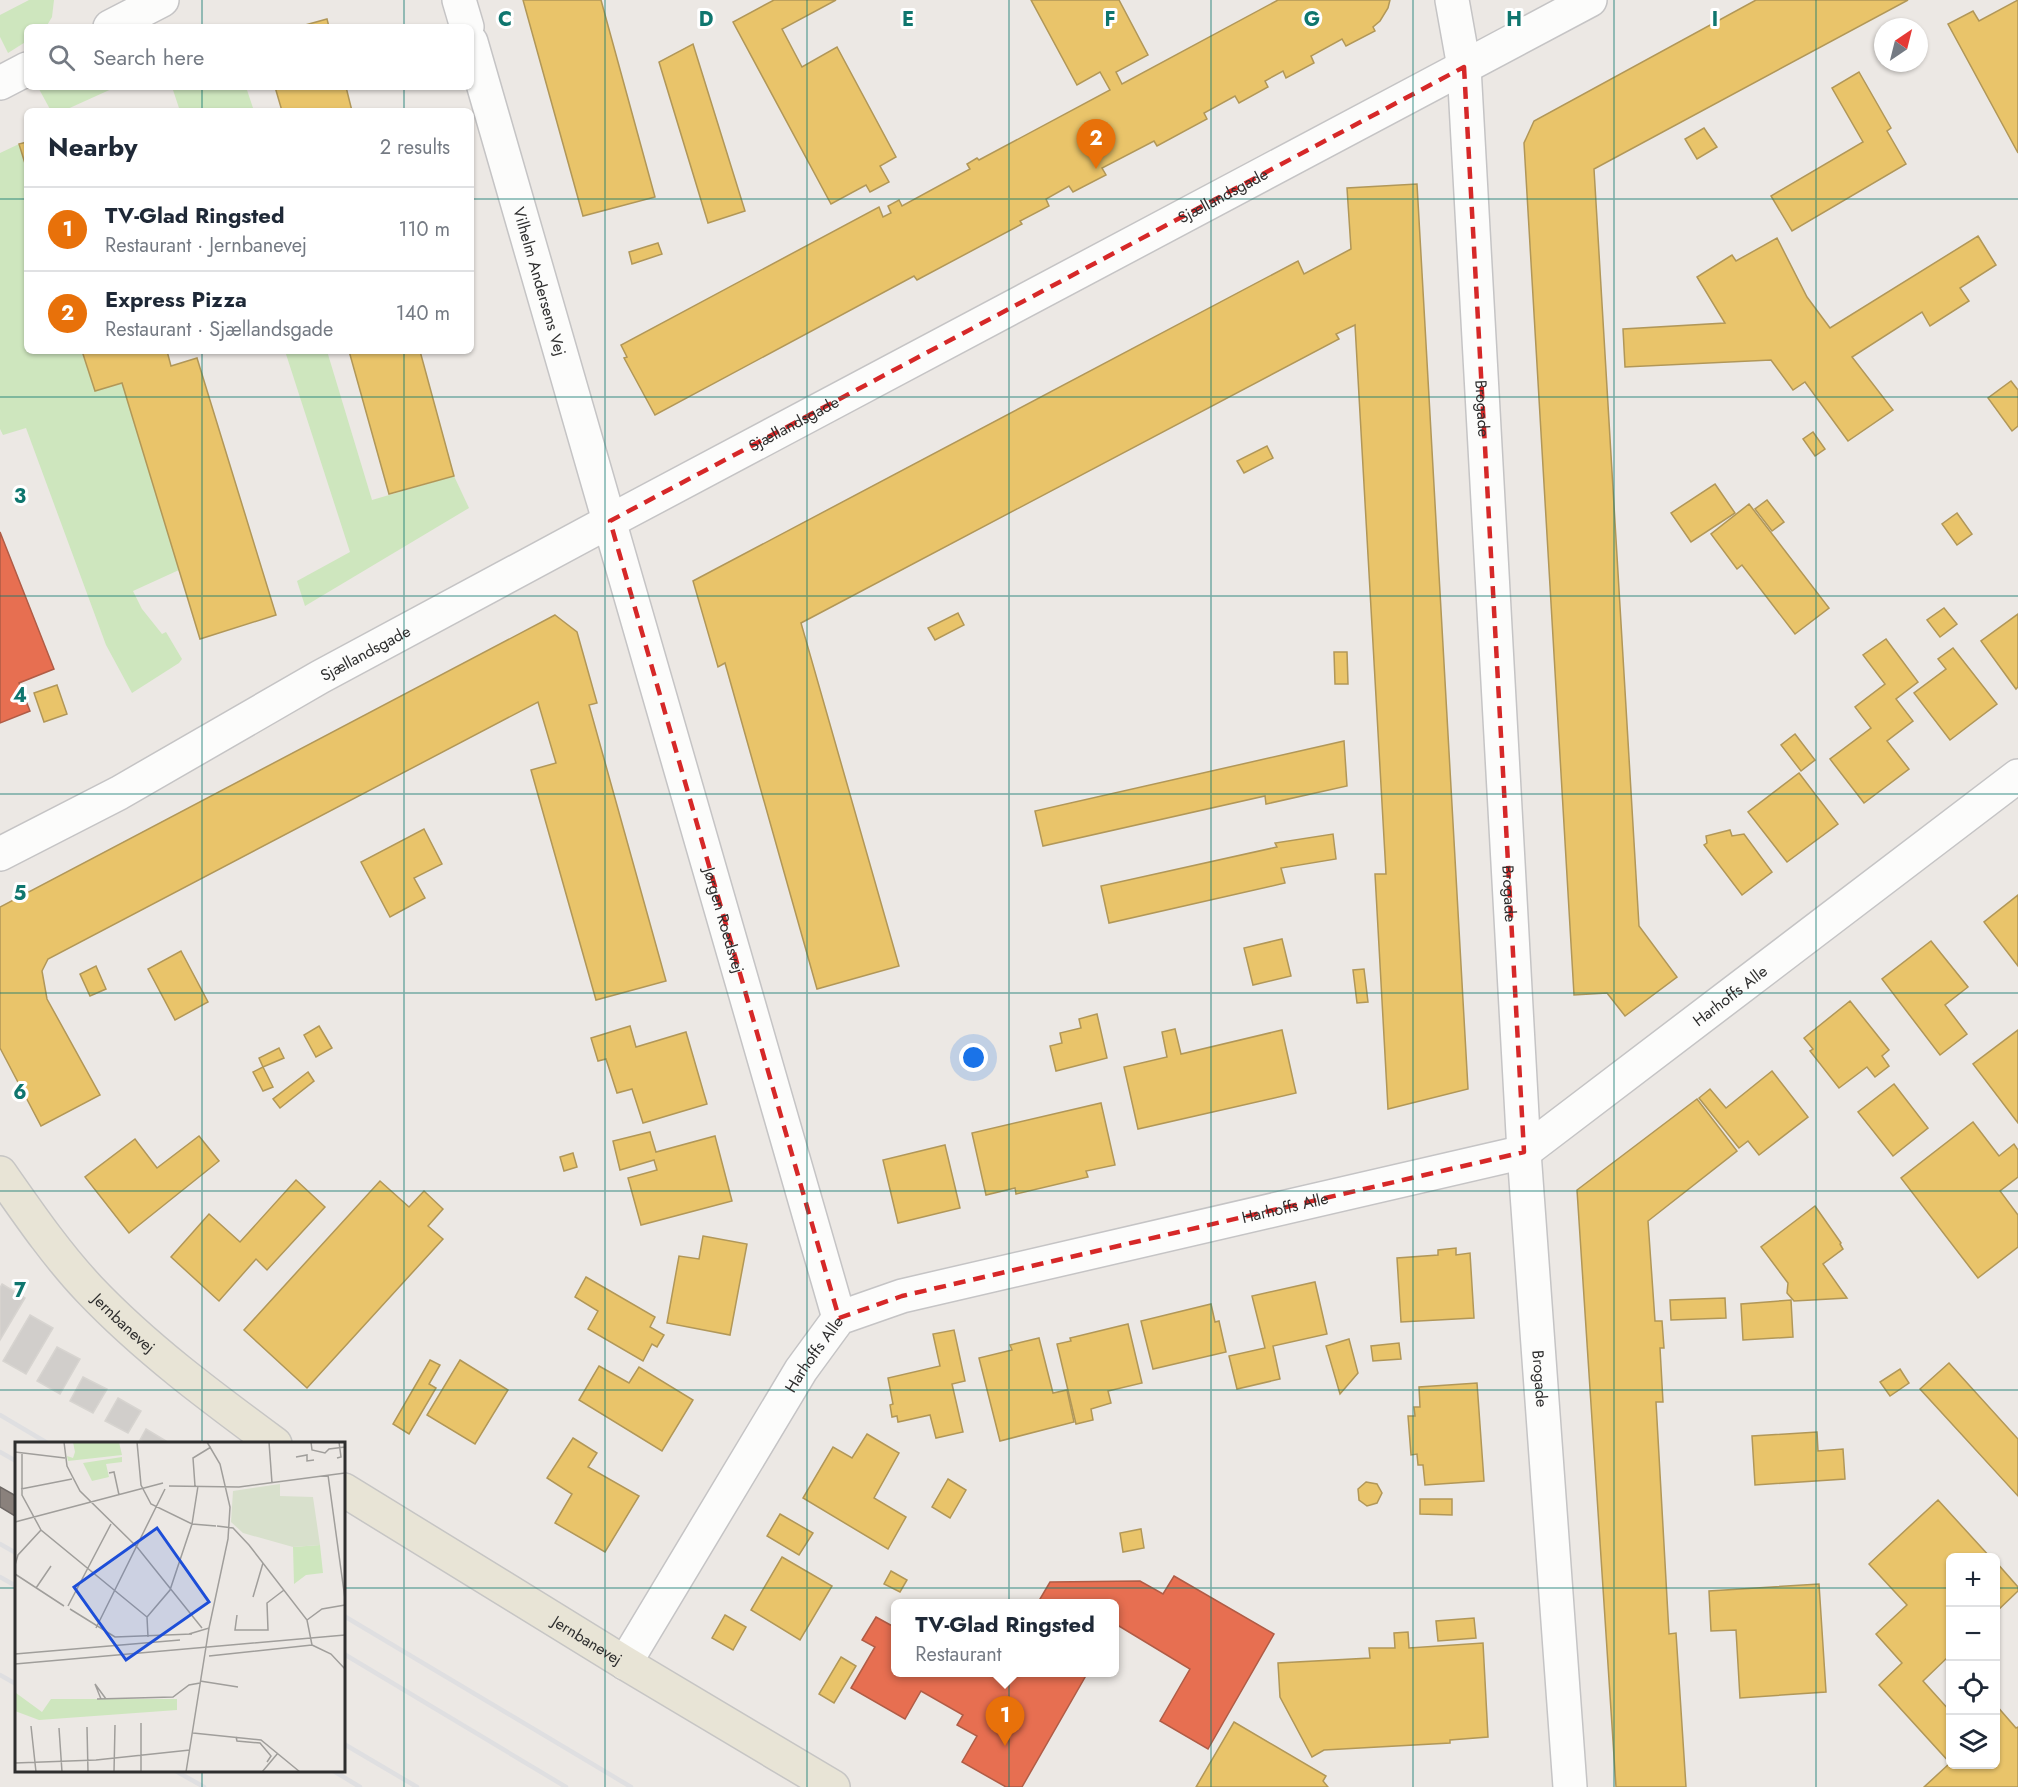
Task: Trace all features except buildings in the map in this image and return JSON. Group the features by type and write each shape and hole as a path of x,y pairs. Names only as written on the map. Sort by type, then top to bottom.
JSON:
{"main road":[{"name":"Jernbanevej","path":"0,1173 44,1234 88,1288 140,1339 274,1442"},
{"name":"Jernbanevej","path":"345,1491 625,1663 833,1787"}],"street":[{"path":"116,24 162,0"},
{"path":"459,0 465,24"},
{"name":"Brogade","path":"1452,0 1464,67 1524,1152 1570,1787"},
{"name":"Sjællandsgade","path":"0,854 119,794 320,677 610,521 1590,0"},
{"name":"Vilhelm Andersens Vej","path":"474,52 610,521"},
{"path":"0,83 24,71"},
{"name":"Jørgen Roedsvej","path":"610,521 839,1318"},
{"name":"Harhoffs Alle","path":"625,1663 801,1370 839,1318 902,1296 1524,1152 2018,776"}],"highlighted area":[{"path":"1464,67 1524,1152 902,1296 839,1318 610,521"}],"green space":[{"path":"29,0 54,0 52,17 48,24 24,24 24,43 8,53 0,37 0,15"},
{"path":"40,90 109,90 70,108 49,108"},
{"path":"173,90 247,90 253,108 179,108"},
{"path":"19,144 24,160 24,354 83,354 95,391 122,383 179,570 133,591 142,609 162,634 166,632 182,659 132,693 106,645 26,428 3,435 0,429 0,153"},
{"path":"286,354 328,354 372,500 454,476 469,508 305,606 297,581 350,552"}],"railway":[{"path":"0,1415 46,1442"},
{"path":"0,1452 15,1460"},
{"path":"0,1544 15,1552"},
{"path":"0,1577 15,1585"},
{"path":"345,1617 631,1787"},
{"path":"345,1655 566,1787"},
{"path":"0,1675 15,1683"},
{"path":"345,1745 417,1787"},
{"path":"178,1772 204,1787"},
{"path":"335,1772 360,1787"}],"place":[{"name":"Express Pizza","path":"1096,169"},
{"name":"TV-Glad Ringsted","path":"1005,1746"}]}
